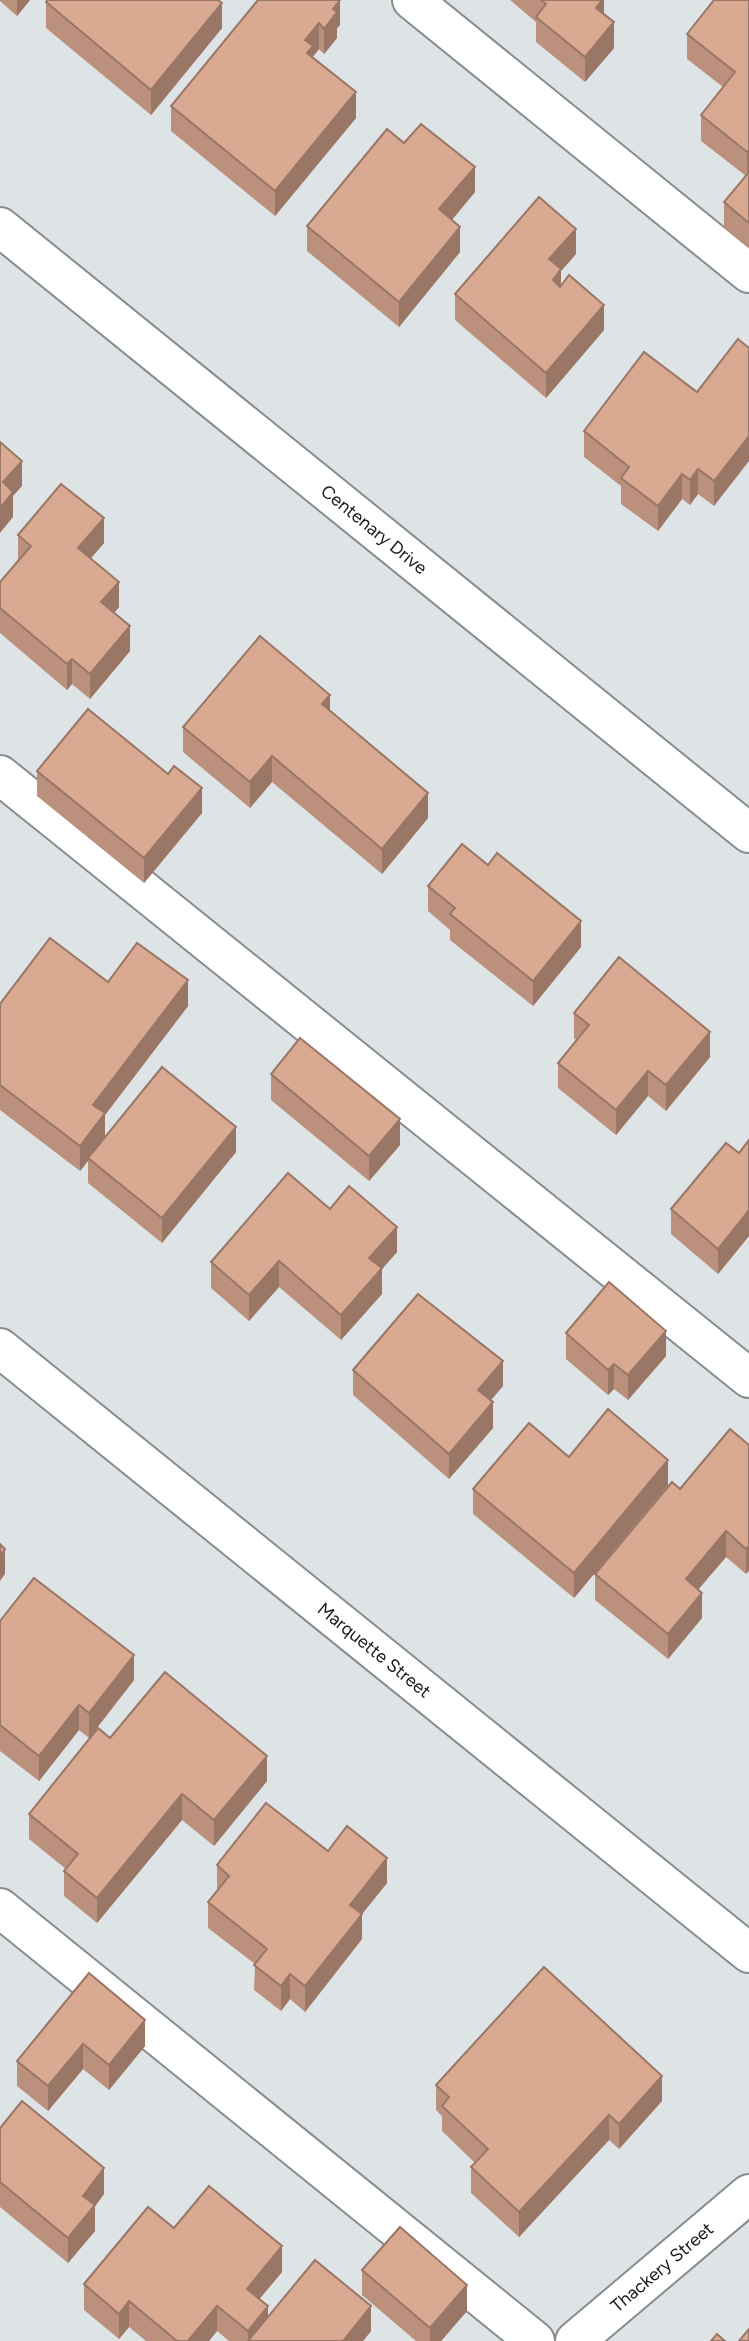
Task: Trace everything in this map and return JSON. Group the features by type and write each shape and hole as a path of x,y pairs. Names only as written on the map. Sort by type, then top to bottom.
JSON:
{"street":[{"path":"412,0 749,273"},
{"name":"Centenary Drive","path":"0,227 749,833"},
{"path":"0,775 749,1378"},
{"name":"Marquette Street","path":"0,1348 749,1953"},
{"path":"0,1908 535,2341"},
{"name":"Thackery Street","path":"575,2341 749,2194"}],"building":[{"path":"218,0 222,3 151,90 46,2"},
{"path":"258,0 340,0 333,9 337,12 324,29 319,23 305,40 313,46 307,53 356,92 275,191 171,106"},
{"path":"541,0 602,0 596,8 614,22 585,57 536,17 546,4"},
{"path":"714,0 749,0 747,152 701,115 735,72 687,34"},
{"path":"421,124 475,167 439,209 460,227 399,302 307,226 387,129 404,143"},
{"path":"749,172 749,223 724,202"},
{"path":"539,197 576,229 549,259 561,269 553,280 560,287 569,275 604,305 546,373 455,294"},
{"path":"738,339 749,348 749,436 714,481 698,469 690,480 682,474 658,506 621,478 629,467 584,431 644,352 697,392"},
{"path":"0,442 22,461 3,482 13,492 0,508"},
{"path":"61,484 104,518 78,548 119,582 101,602 130,626 90,674 72,659 67,664 0,608 0,582 31,546 18,535"},
{"path":"260,636 330,695 322,704 428,793 382,849 272,756 250,782 183,727"},
{"path":"88,709 168,774 174,766 202,788 144,858 37,771"},
{"path":"462,844 488,865 497,853 581,921 533,981 450,914 455,908 428,886"},
{"path":"50,938 108,982 137,943 188,980 93,1105 105,1113 80,1146 0,1085 0,1004"},
{"path":"619,957 710,1032 666,1085 648,1071 616,1110 558,1063 589,1025 574,1013"},
{"path":"300,1038 400,1119 369,1156 271,1074"},
{"path":"162,1067 236,1127 162,1218 88,1158"},
{"path":"749,1140 749,1210 718,1249 671,1209 726,1143 739,1153"},
{"path":"288,1173 330,1209 349,1186 397,1227 369,1258 382,1268 341,1315 279,1261 249,1295 211,1262"},
{"path":"609,1282 666,1331 628,1375 614,1364 608,1370 566,1333"},
{"path":"418,1294 503,1361 478,1390 493,1402 449,1454 353,1370"},
{"path":"608,1409 668,1460 574,1573 473,1489 529,1423 569,1457"},
{"path":"730,1429 749,1445 749,1545 746,1549 726,1531 686,1579 702,1593 668,1634 595,1574 672,1482 680,1489"},
{"path":"34,1578 134,1655 89,1713 79,1705 39,1756 0,1725 0,1621"},
{"path":"165,1672 267,1756 214,1820 182,1794 97,1898 64,1871 78,1854 29,1814 98,1728 110,1738"},
{"path":"266,1803 328,1851 347,1826 387,1858 350,1905 362,1914 305,1986 290,1974 281,1986 254,1965 267,1949 208,1902 229,1876 217,1865"},
{"path":"544,1967 662,2076 619,2124 609,2115 519,2212 471,2167 488,2149 442,2106 449,2097 436,2085"},
{"path":"89,1973 145,2020 109,2065 83,2044 48,2086 17,2061"},
{"path":"22,2101 104,2168 83,2196 95,2205 68,2238 0,2182 0,2128"},
{"path":"209,2186 282,2246 247,2289 268,2306 248,2331 217,2306 188,2341 177,2341 129,2301 119,2314 84,2284 148,2207 174,2228"},
{"path":"400,2227 467,2285 430,2328 362,2270"},
{"path":"315,2260 371,2306 343,2341 248,2341"},
{"path":"749,2329 749,2341 739,2341"},
{"path":"717,2334 725,2341 711,2341"}]}
